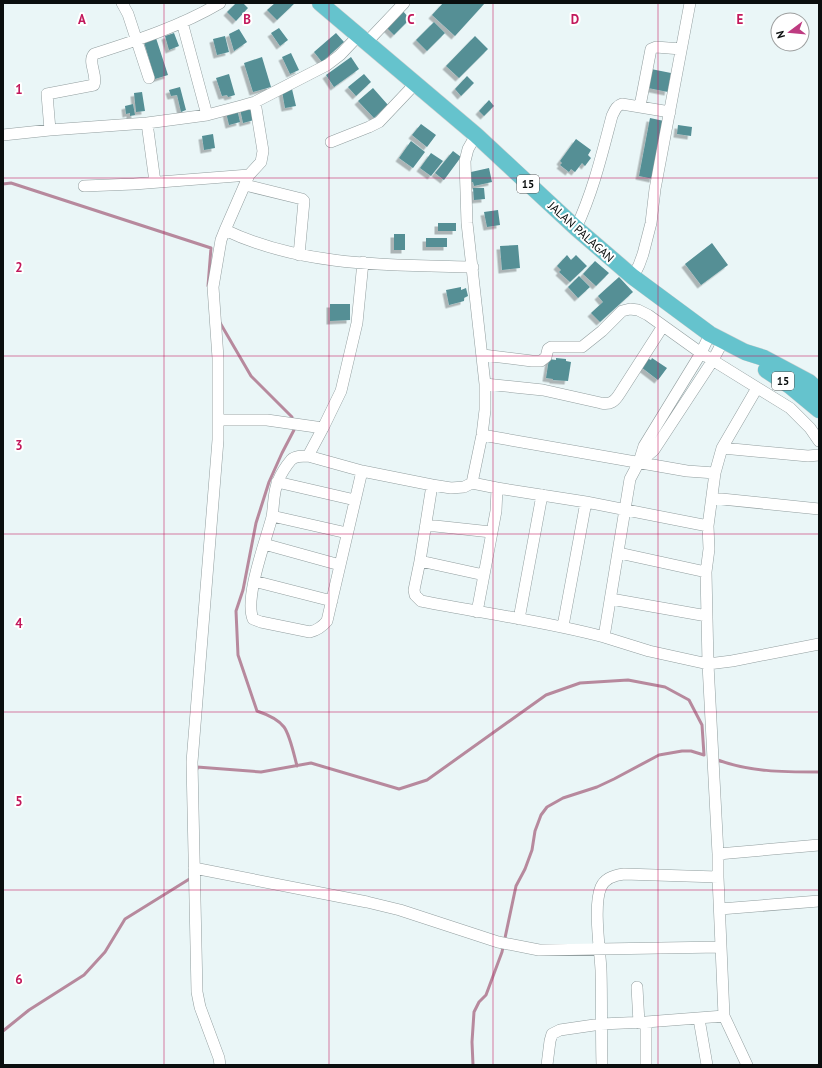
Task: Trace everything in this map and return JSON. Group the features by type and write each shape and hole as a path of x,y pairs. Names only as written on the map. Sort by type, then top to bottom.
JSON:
{"highway":[{"name":"JALAN PALAGAN","path":"320,3 476,135 576,228 633,277 716,338 745,352 764,358 816,386"},
{"name":"JALAN PALAGAN","path":"745,352 761,367 790,386 819,410"}],"street":[{"path":"122,3 128,14 149,78"},
{"path":"50,130 47,94 94,85 96,80 91,60 92,55 136,41 182,22 220,3"},
{"path":"3,135 147,123 207,114 255,102 327,65 362,40 404,3"},
{"path":"633,277 643,254 651,223 655,189 690,3"},
{"path":"182,22 207,114"},
{"path":"640,106 649,53 651,49 656,47 682,50"},
{"path":"331,142 369,128 379,122 415,84"},
{"path":"220,1065 219,1058 200,1007 198,992 198,869 192,762 218,440 218,358 213,286 221,240 247,180 261,162 263,151 255,102"},
{"path":"576,228 588,200 615,109 622,104 670,112"},
{"path":"147,123 154,182"},
{"path":"472,483 482,435 485,410 483,355 467,223 465,161 468,149 476,135"},
{"path":"84,186 154,182 247,180 304,201 299,255"},
{"path":"225,230 258,244 299,255 383,264 473,267"},
{"path":"308,456 341,391 357,323 363,262"},
{"path":"483,355 541,361 546,357 546,351 551,347 582,347 622,311 630,309 638,310 648,315 701,353 790,408 810,428 819,441"},
{"path":"485,384 543,390 610,404 620,393 663,326"},
{"path":"604,637 630,479 639,462 644,446 701,353 716,338"},
{"path":"639,462 654,450 713,360 716,338"},
{"path":"747,1065 724,1016 718,854 708,664 706,572 708,526 715,474 722,448 757,388"},
{"path":"218,420 267,420 323,428"},
{"path":"482,435 687,471 715,474"},
{"path":"722,448 808,456 819,455"},
{"path":"362,471 327,621 322,627 310,632 253,619 251,614 254,581 272,516 277,482 292,459 297,456 308,456 362,471 432,485 451,488 464,487 472,483 586,502 708,526"},
{"path":"277,482 355,500"},
{"path":"432,485 414,590 417,599 421,601 563,626 649,651 708,664 732,661 819,644"},
{"path":"477,612 496,511 497,488"},
{"path":"519,619 542,495"},
{"path":"712,498 819,509"},
{"path":"563,626 586,502"},
{"path":"272,516 347,533"},
{"path":"426,525 491,532"},
{"path":"264,544 340,565"},
{"path":"618,553 706,572"},
{"path":"420,561 484,575"},
{"path":"254,581 332,601"},
{"path":"611,599 707,616"},
{"path":"718,854 819,845"},
{"path":"198,869 334,894 373,903 400,910 498,942 539,950 721,947"},
{"path":"602,1065 601,974 598,949 598,898 601,886 608,879 616,875 624,874 718,877"},
{"path":"720,909 819,901"},
{"path":"637,987 646,1065"},
{"path":"547,1065 552,1034 560,1030 601,1024 699,1019 724,1016"},
{"path":"699,1019 707,1065"}],"building":[{"path":"236,3 243,3 248,8 236,21 227,12"},
{"path":"275,3 295,3 277,20 267,10"},
{"path":"443,3 485,3 455,36 432,15"},
{"path":"401,9 410,19 394,35 384,25"},
{"path":"434,22 445,33 427,51 416,40"},
{"path":"279,28 288,40 280,46 271,33"},
{"path":"239,29 247,42 234,51 229,34"},
{"path":"174,33 179,46 169,50 165,36"},
{"path":"336,33 344,42 322,62 314,52"},
{"path":"225,36 229,52 217,55 213,39"},
{"path":"475,36 488,49 459,78 446,66"},
{"path":"156,38 168,75 155,79 144,42"},
{"path":"291,53 299,70 290,74 282,57"},
{"path":"262,57 271,87 253,92 244,63"},
{"path":"351,57 359,69 334,87 326,75"},
{"path":"651,69 671,73 668,92 648,88"},
{"path":"229,74 235,95 228,97 227,95 222,96 216,78"},
{"path":"364,74 371,82 356,96 348,87"},
{"path":"467,76 474,83 461,96 455,89"},
{"path":"180,87 186,110 181,112 177,95 171,96 169,90"},
{"path":"373,88 388,105 374,118 358,101"},
{"path":"292,89 296,106 285,108 282,91"},
{"path":"142,92 145,111 136,112 134,93"},
{"path":"489,100 494,106 484,116 479,111"},
{"path":"133,104 135,115 130,116 130,113 126,114 125,106"},
{"path":"251,106 254,120 243,123 240,109"},
{"path":"237,109 240,122 229,125 226,112"},
{"path":"650,118 664,121 653,179 639,176"},
{"path":"421,124 436,135 427,147 412,135"},
{"path":"678,125 692,127 691,136 677,134"},
{"path":"213,134 215,148 204,150 202,136"},
{"path":"576,139 591,150 588,155 591,158 585,166 582,163 575,172 571,169 569,172 560,165 562,163 560,161"},
{"path":"411,141 425,152 413,168 399,158"},
{"path":"453,151 461,157 444,180 435,173"},
{"path":"431,153 443,161 431,176 420,168"},
{"path":"489,168 492,182 474,186 473,182 469,183 467,175 471,174 471,172"},
{"path":"473,188 484,188 485,199 474,200"},
{"path":"498,210 500,225 487,227 484,212"},
{"path":"438,223 456,223 456,231 438,231"},
{"path":"394,234 405,234 405,250 394,250"},
{"path":"426,238 447,238 447,247 426,247"},
{"path":"712,243 728,265 701,285 685,264"},
{"path":"518,245 520,268 502,270 500,246"},
{"path":"567,255 571,260 576,255 587,266 570,282 559,272 561,270 557,266"},
{"path":"595,261 609,273 596,286 583,274"},
{"path":"579,276 590,287 578,298 568,287"},
{"path":"619,277 633,292 600,322 591,313 603,302 598,296"},
{"path":"461,287 461,290 466,288 468,296 464,298 464,301 449,305 446,290"},
{"path":"330,304 350,304 350,320 330,321"},
{"path":"556,358 566,359 566,361 571,362 568,381 546,378 549,359 556,360"},
{"path":"647,358 651,360 652,358 667,368 658,380 641,367"}],"waterway":[{"path":"3,184 11,183 211,248 208,286"},
{"path":"219,321 251,376 292,417 292,420"},
{"path":"293,426 294,430 269,482 256,523 243,590 236,611 238,655 257,711 275,719 284,727 290,740 297,766"},
{"path":"197,769 197,767 261,772 311,763 399,789 427,780 546,695 580,683 628,680 665,687 689,700 702,725 704,755"},
{"path":"473,1065 472,1042 474,1012 479,1002 486,995 502,952 516,886 525,869 532,850 535,831 541,815 547,807 563,798 597,787 659,755 682,751 691,751 704,755"},
{"path":"715,759 740,767 753,769 819,772"},
{"path":"3,1031 29,1010 84,975 105,952 125,919 191,878"}]}
